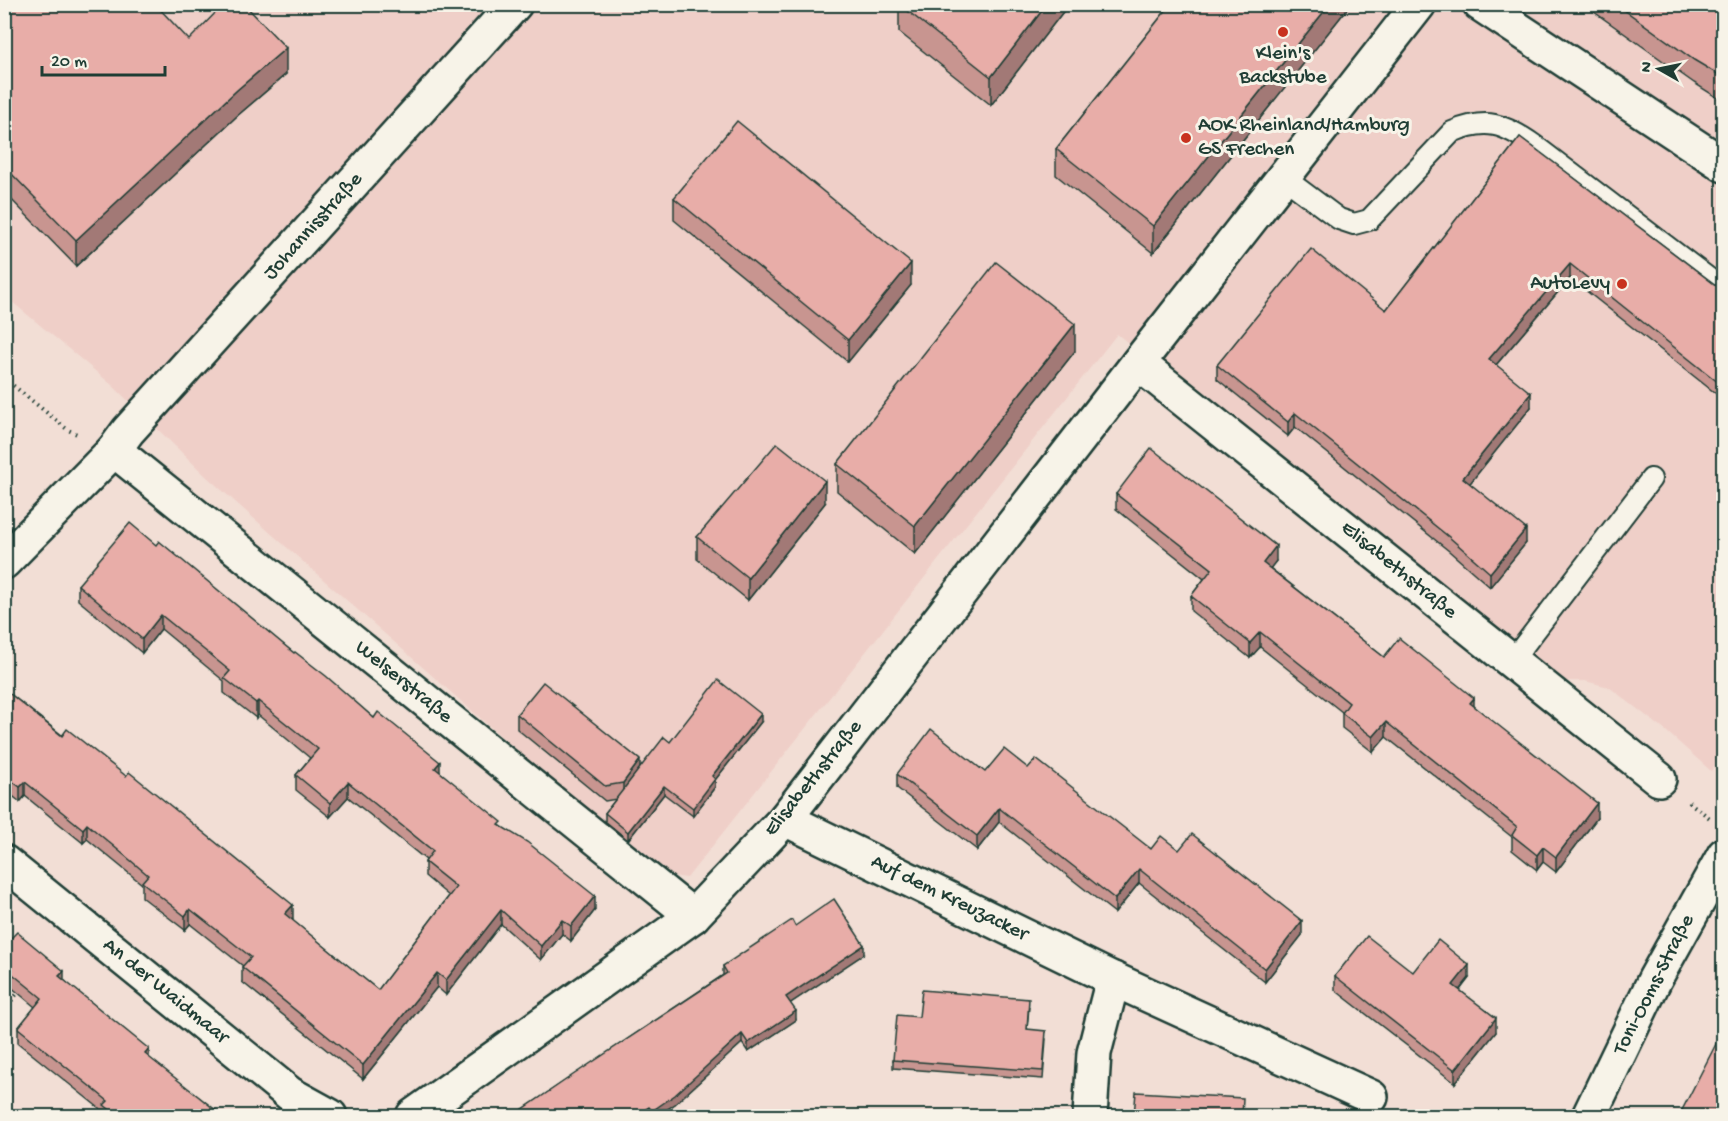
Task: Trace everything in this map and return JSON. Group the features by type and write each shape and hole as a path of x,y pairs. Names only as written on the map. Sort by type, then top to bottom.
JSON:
{"street":[{"name":"Johannisstraße","path":"4,562 121,441 515,4"},
{"name":"Elisabethstraße","path":"412,1116 693,916 785,819 1419,4"},
{"path":"1480,4 1724,165"},
{"name":"Elisabethstraße","path":"1138,363 1659,779"},
{"name":"Welserstraße","path":"121,441 693,916"},
{"name":"Auf dem Kreuzacker","path":"785,819 1113,979 1371,1097"},
{"name":"Toni-Ooms-Straße","path":"1589,1116 1656,979 1724,855"},
{"name":"An der Waidmaar","path":"4,862 290,1094 330,1116"},
{"path":"1090,1116 1094,1053 1113,979"}],"lane":[{"path":"1283,177 1339,219 1354,224 1370,220 1452,132 1469,125 1491,124 1514,131 1534,145 1724,290"},
{"path":"1512,661 1651,478"}],"path":[{"path":"4,378 68,430 121,441"},
{"path":"1659,779 1714,822"},
{"path":"4,1010 26,983"}],"shaded area":[{"path":"4,5 1723,5 1723,752 1711,771 1666,731 1609,687 1585,681 1562,681 1549,677 1117,334 687,878 657,874 207,477 112,385 5,296"}],"building":[{"path":"4,4 155,4 189,40 224,4 244,4 286,48 237,90 76,240 4,166"},
{"path":"899,4 1047,4 991,77"},
{"path":"1171,4 1330,4 1153,226 1056,149"},
{"path":"1616,4 1724,4 1724,78 1694,60"},
{"path":"737,121 911,263 848,340 674,198"},
{"path":"1520,137 1717,286 1724,288 1724,387 1570,264 1489,359 1531,393 1463,478 1526,529 1490,573 1449,537 1295,413 1288,422 1217,365 1311,249 1386,310"},
{"path":"996,262 1075,324 915,526 837,464"},
{"path":"777,443 825,481 748,578 697,537"},
{"path":"1151,448 1276,546 1263,563 1384,657 1399,638 1474,698 1470,703 1597,803 1556,857 1543,847 1537,855 1512,835 1517,827 1386,722 1373,737 1342,713 1349,703 1260,632 1250,643 1191,596 1212,569 1116,494"},
{"path":"130,523 156,545 159,541 294,653 326,676 374,718 378,712 440,762 435,768 502,822 499,825 527,842 595,896 571,926 562,920 541,946 501,910 446,980 437,973 363,1065 242,967 251,957 190,909 185,916 142,882 148,875 87,824 83,829 25,782 20,787 4,775 4,689 62,736 67,729 126,776 129,772 293,905 285,914 378,990 456,887 425,862 433,851 348,782 330,803 296,775 318,749 258,701 256,703 224,678 230,671 161,615 142,639 78,585"},
{"path":"718,680 761,714 712,776 715,779 693,808 664,786 628,832 605,813 664,737 670,742"},
{"path":"543,682 640,760 623,783 605,786 517,714"},
{"path":"931,729 985,772 1004,749 1028,768 1036,759 1151,849 1161,836 1179,850 1192,834 1302,921 1265,969 1139,869 1115,899 999,808 977,836 897,774"},
{"path":"834,899 864,945 786,997 796,1011 748,1043 742,1034 675,1095 652,1111 649,1107 635,1116 513,1116 727,973 723,966 792,920 795,926"},
{"path":"17,932 64,971 59,976 149,1049 145,1054 223,1116 118,1116 104,1105 108,1101 18,1028 42,998 4,967 4,933 11,938"},
{"path":"1367,936 1413,972 1438,940 1469,965 1453,985 1496,1018 1455,1070 1335,976"},
{"path":"922,990 1029,999 1027,1029 1046,1031 1043,1071 893,1060 897,1015 919,1017"},
{"path":"1724,1030 1724,1116 1679,1116 1717,1042"},
{"path":"1136,1092 1243,1098 1242,1116 1134,1116"}],"place":[{"name":"Klein's Backstube","path":"1283,32"},
{"name":"AOK Rheinland/Hamburg GS Frechen","path":"1186,138"},
{"name":"AutoLevy","path":"1622,284"}]}
